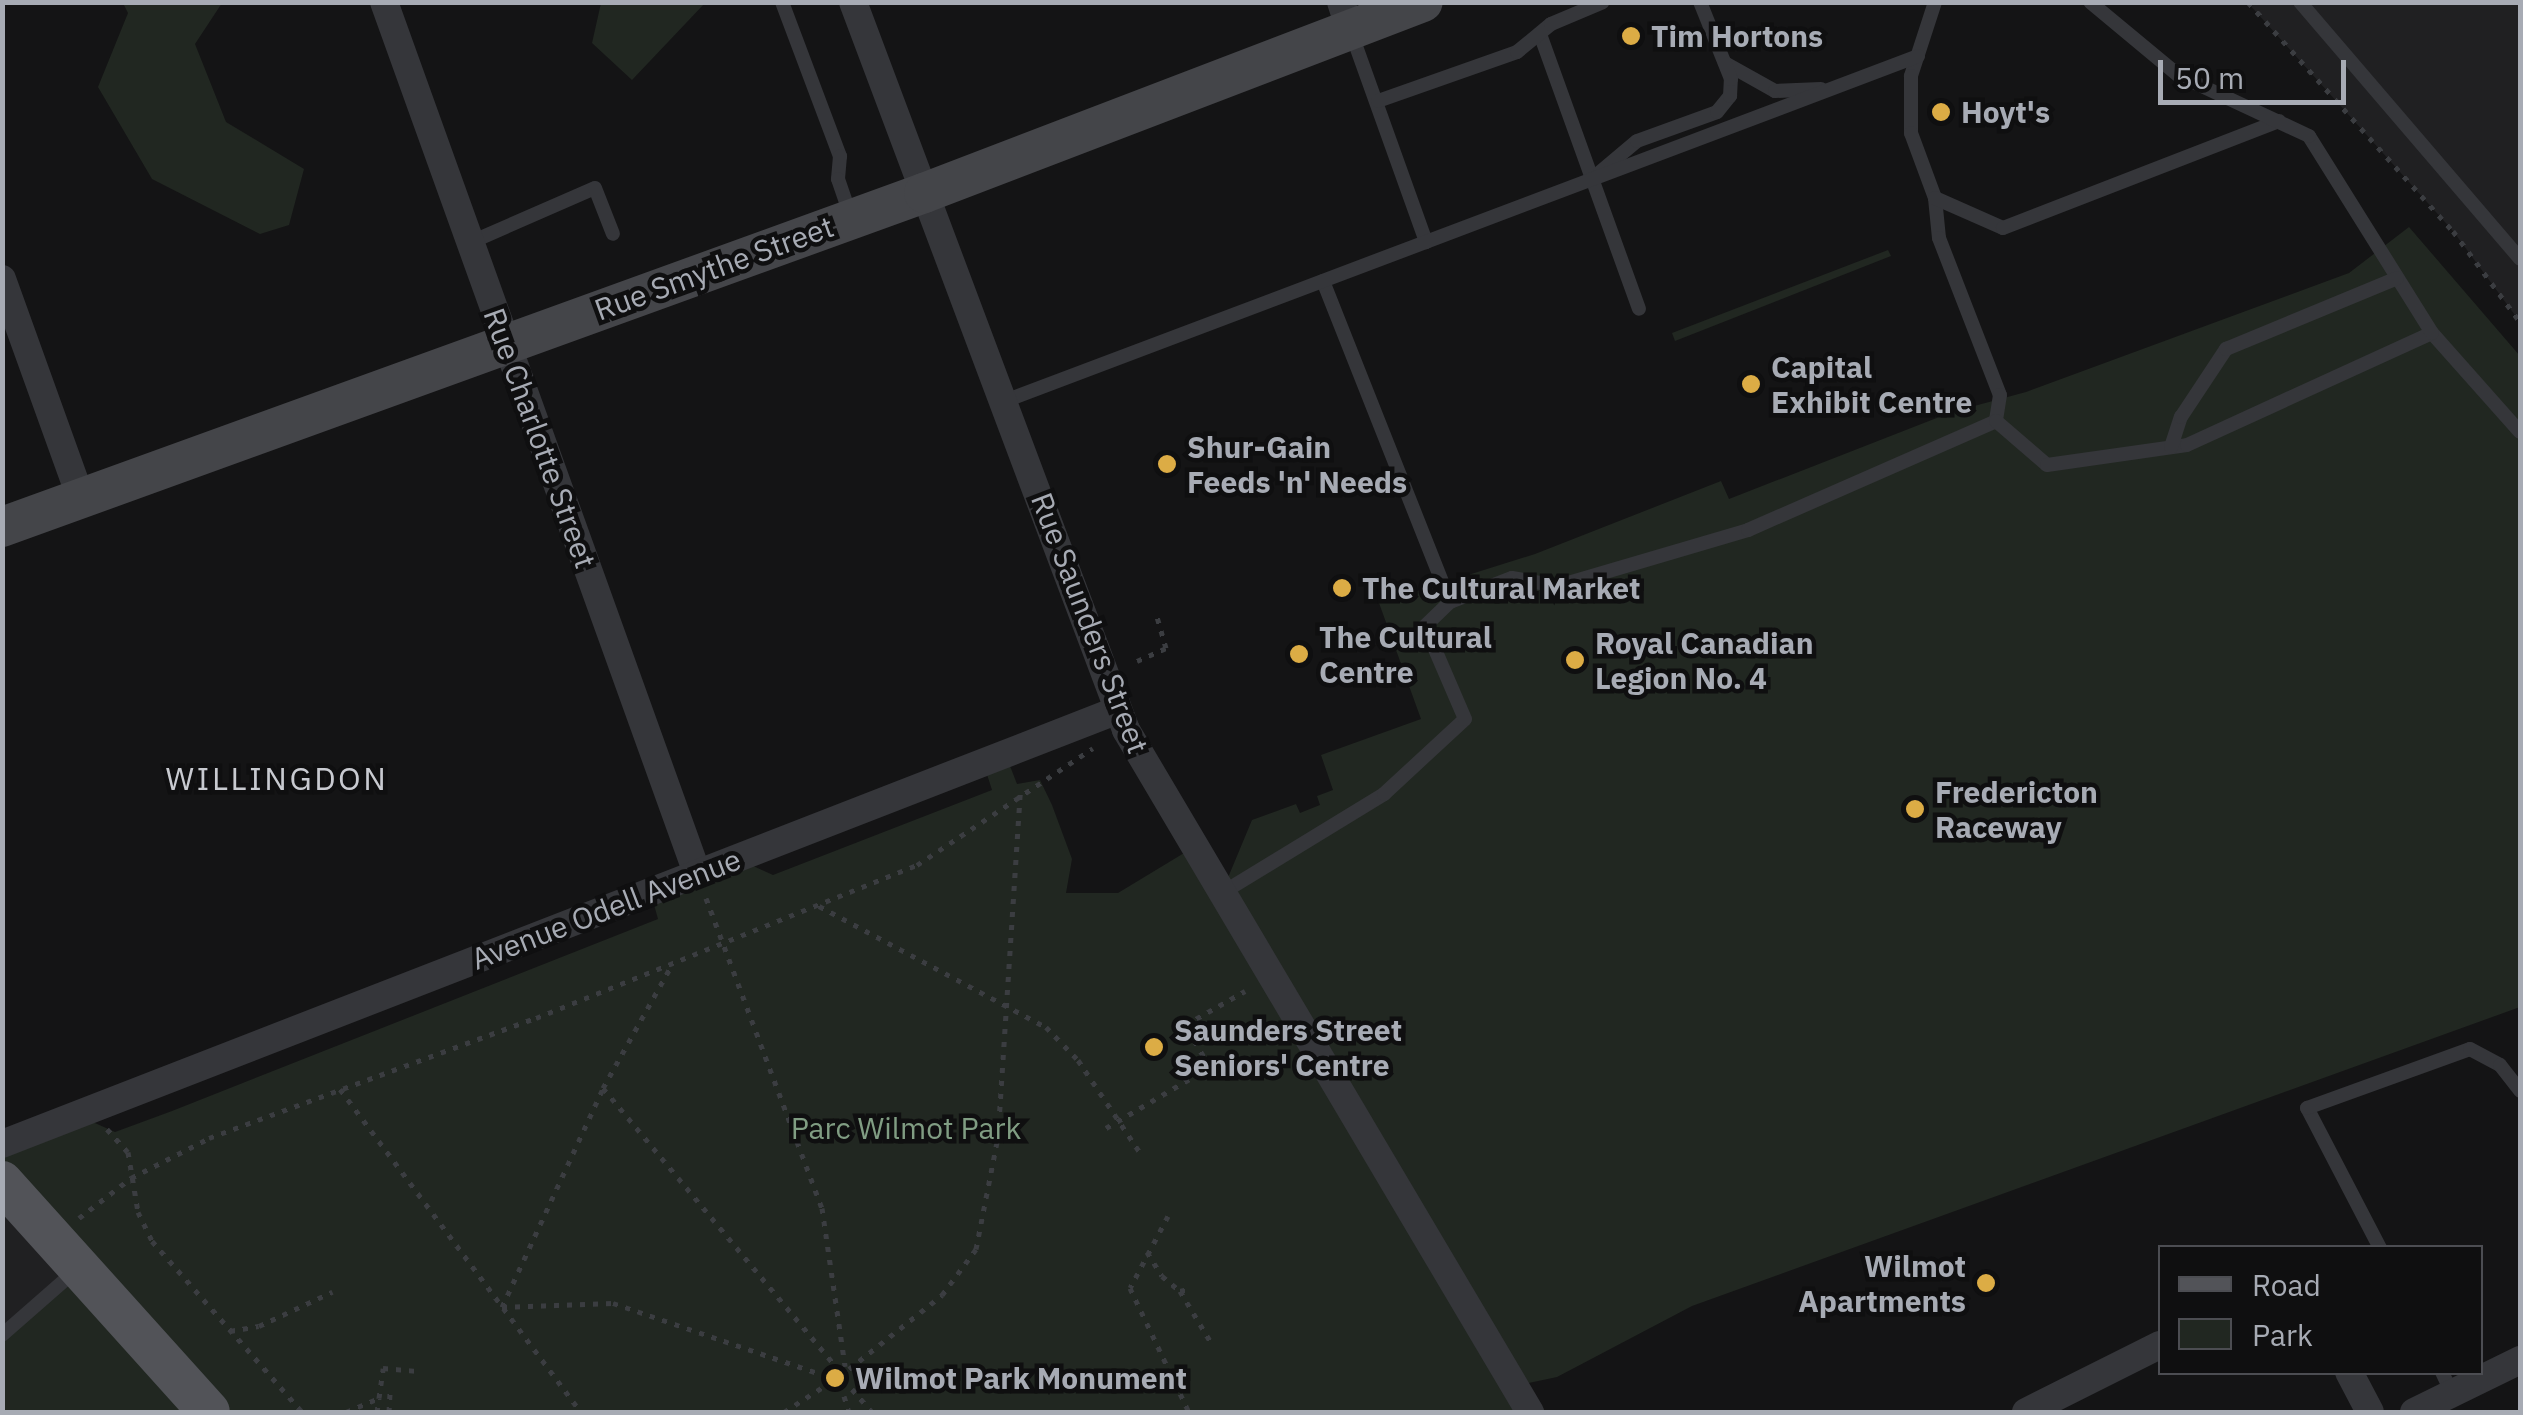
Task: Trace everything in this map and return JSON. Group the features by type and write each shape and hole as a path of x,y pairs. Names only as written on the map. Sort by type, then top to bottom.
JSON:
{"main road":[{"name":"Rue Smythe Street","path":"2,527 924,193 1345,16 1423,2"},
{"path":"2,1182 209,1412"}],"street":[{"name":"Rue Charlotte Street","path":"384,2 699,880"},
{"name":"Rue Saunders Street","path":"853,2 1006,401 1118,710 1222,894 1530,1412"},
{"path":"2,279 81,498"},
{"name":"Avenue Odell Avenue","path":"2,1144 699,880 1118,710"},
{"path":"2026,1412 2158,1346"},
{"path":"2483,1372 2520,1360"},
{"path":"2351,1375 2370,1412"},
{"path":"2414,1412 2447,1383 2472,1375"}],"lane":[{"path":"782,2 840,156 838,179 851,218"},
{"path":"1378,101 1517,52 1540,34 1603,2"},
{"path":"1592,179 1637,141 1717,112 1730,96 1725,63 1700,2"},
{"path":"1934,2 1911,76 1912,132 1935,198 1939,238 2000,396 1996,421"},
{"path":"2090,2 2178,74 2308,136 2432,333 2520,432"},
{"path":"2300,2 2520,259"},
{"path":"1345,16 1426,242"},
{"path":"1540,34 1639,308"},
{"path":"1006,401 1918,56"},
{"path":"1725,63 1775,91 1834,88"},
{"path":"1935,198 2003,228 2279,121"},
{"path":"469,242 595,188 613,234"},
{"path":"2171,447 2181,416 2226,350 2397,278"},
{"path":"1323,281 1450,602"},
{"path":"1996,421 2047,465 2171,447 2432,333"},
{"path":"1222,894 1384,794 1465,720 1425,626 1450,602 1512,578 1558,586 1748,530 1996,421"},
{"path":"2378,1245 2307,1108 2470,1048 2500,1064 2520,1091"},
{"path":"2,1334 78,1268"}],"path":[{"path":"2248,2 2453,231 2520,322"},
{"path":"1138,661 1166,648 1156,614"},
{"path":"71,1224 131,1178 209,1138 672,965 723,940 819,906 916,865 1098,742"},
{"path":"699,880 822,1208 847,1368 942,1294 976,1248 998,1137 1020,794"},
{"path":"819,906 1004,999 1046,1027 1078,1060 1139,1151"},
{"path":"502,1307 603,1088 672,965"},
{"path":"1106,1128 1210,1067 1186,1025 1245,992"},
{"path":"603,1088 834,1365"},
{"path":"340,1089 582,1412"},
{"path":"86,1112 115,1132 128,1152 131,1178 152,1241 302,1412"},
{"path":"1168,1216 1133,1277 1132,1299 1189,1412"},
{"path":"1147,1252 1180,1292 1212,1344"},
{"path":"1180,1292 1189,1289"},
{"path":"230,1331 259,1326 332,1292"},
{"path":"502,1307 613,1303 823,1374"},
{"path":"377,1412 383,1368 416,1371"},
{"path":"784,1412 823,1387"},
{"path":"852,1388 872,1412"},
{"path":"390,1393 390,1412 438,1412"},
{"path":"844,1396 849,1412"},
{"path":"346,1412 379,1398"}],"shaded area":[{"path":"2248,3 2520,3 2520,322 2453,231"},
{"path":"2,1182 78,1268 2,1334"}],"green space":[{"path":"601,2 705,3 632,80 592,43"},
{"path":"123,3 222,3 195,44 226,122 304,169 289,225 260,234 152,179 98,87 128,13"},
{"name":"Parc Wilmot Park","path":"2409,227 2520,356 2520,1007 1692,1306 1557,1377 1514,1386 1530,1412 3,1412 2,1335 79,1267 3,1182 3,1144 77,1115 115,1132 172,1111 658,919 653,901 749,864 773,875 992,790 983,762 1005,753 1017,784 1040,780 1052,805 1072,859 1066,893 1118,893 1194,847 1222,892 1252,820 1296,804 1300,813 1320,805 1317,796 1333,790 1321,755 1421,719 1379,603 1535,554 1721,481 1729,499 1952,412 2026,392 2349,273"},
{"path":"1888,250 1891,256 1675,341 1672,333"}],"place":[{"name":"Tim Hortons","path":"1631,36"},
{"name":"Hoyt's","path":"1941,112"},
{"name":"Capital Exhibit Centre","path":"1751,384"},
{"name":"Shur-Gain Feeds 'n' Needs","path":"1167,464"},
{"name":"The Cultural Market","path":"1342,588"},
{"name":"The Cultural Centre","path":"1299,654"},
{"name":"Royal Canadian Legion No. 4","path":"1575,660"},
{"name":"Fredericton Raceway","path":"1915,809"},
{"name":"Saunders Street Seniors' Centre","path":"1154,1047"},
{"name":"Wilmot Apartments","path":"1986,1283"},
{"name":"Wilmot Park Monument","path":"835,1378"}],"district":[{"name":"WILLINGDON","path":"277,778"}]}
